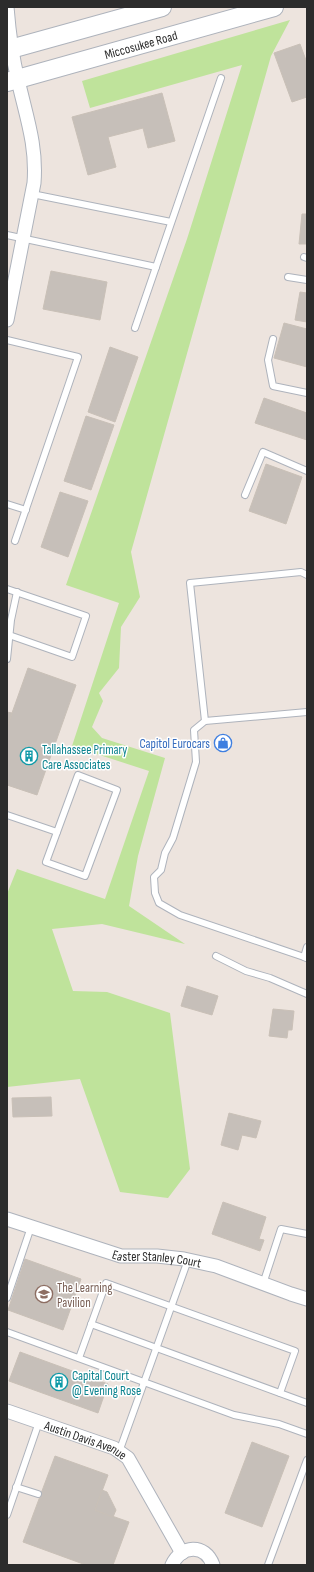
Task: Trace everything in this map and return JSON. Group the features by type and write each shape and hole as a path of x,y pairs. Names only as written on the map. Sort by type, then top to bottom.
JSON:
{"street":[{"path":"7,7 12,81 31,133 36,163 32,194 7,320"},
{"path":"10,50 162,7"},
{"name":"Miccosukee Road","path":"12,81 274,7"},
{"name":"Easter Stanley Court","path":"7,1219 121,1256 157,1256 188,1260 216,1266 307,1299"},
{"name":"Austin Davis Avenue","path":"7,1411 114,1448 128,1458 182,1553"},
{"path":"172,1565 178,1555 192,1549 200,1550 209,1557 213,1565"}],"lane":[{"path":"135,328 221,78"},
{"path":"32,194 171,222"},
{"path":"7,235 156,267"},
{"path":"288,278 307,280"},
{"path":"272,339 268,360 273,386 307,393"},
{"path":"7,340 78,357 16,541"},
{"path":"245,495 263,452 307,471"},
{"path":"7,504 26,510"},
{"path":"205,721 190,583 300,572 307,575"},
{"path":"7,589 86,616 72,657 9,635"},
{"path":"7,658 11,620 18,592"},
{"path":"307,712 205,721 194,730 196,762 173,838 165,853 161,870 154,877 155,893 159,903 180,915 306,957 307,947"},
{"path":"78,775 117,790 85,876 46,862 57,832 78,775"},
{"path":"7,815 57,832"},
{"path":"216,956 246,971 270,978 307,994"},
{"path":"7,1298 32,1227"},
{"path":"263,1284 281,1229 307,1234"},
{"path":"119,1452 188,1260"},
{"path":"79,1358 106,1283 295,1351 280,1393"},
{"path":"91,1324 307,1403"},
{"path":"7,1332 234,1415 279,1424 306,1432"},
{"path":"7,1515 39,1422"},
{"path":"268,1565 307,1460"},
{"path":"16,1487 38,1494"}],"green space":[{"path":"290,20 271,56 131,552 140,597 121,627 119,668 99,693 103,701 92,727 102,738 165,758 138,856 129,906 185,944 102,924 52,929 73,991 107,992 170,1013 190,1169 168,1198 120,1192 80,1079 7,1087 7,894 17,869 105,899 149,771 72,746 119,603 66,585 187,239 242,65 90,108 82,81"}],"building":[{"path":"300,44 307,63 307,97 292,102 274,53"},
{"path":"162,93 175,141 148,148 143,128 108,137 116,167 88,175 72,117"},
{"path":"302,214 307,214 307,244 299,244"},
{"path":"51,271 107,282 100,320 43,309"},
{"path":"300,292 307,293 307,322 295,320"},
{"path":"284,323 307,329 307,367 274,358"},
{"path":"110,347 138,357 115,422 88,412"},
{"path":"264,398 307,413 307,440 255,423"},
{"path":"86,416 114,425 91,490 64,481"},
{"path":"266,464 302,477 286,524 249,511"},
{"path":"60,492 88,501 68,557 41,547"},
{"name":"Tallahassee Primary Care Associates","path":"28,668 76,685 37,795 7,785 7,727"},
{"path":"7,712 12,713 7,727"},
{"path":"187,986 218,996 212,1015 181,1006"},
{"path":"273,1009 294,1011 292,1030 288,1030 287,1038 269,1036"},
{"path":"51,1097 52,1116 13,1117 12,1098"},
{"path":"229,1113 261,1121 256,1138 242,1135 238,1150 221,1145"},
{"path":"223,1202 266,1217 259,1239 264,1240 260,1251 212,1234"},
{"name":"The Learning Pavilion","path":"25,1259 81,1279 63,1330 8,1310"},
{"name":"Capital Court @ Evening Rose","path":"20,1352 108,1384 98,1413 9,1381"},
{"path":"252,1442 289,1456 262,1527 225,1513"},
{"path":"55,1456 108,1475 95,1510 129,1522 113,1565 86,1565 23,1542"},
{"path":"102,1490 107,1492 116,1510 113,1517 95,1510"}],"place":[{"name":"Capitol Eurocars","path":"223,743"},
{"name":"Tallahassee Primary Care Associates","path":"29,756"},
{"name":"The Learning Pavilion","path":"44,1294"},
{"name":"Capital Court @ Evening Rose","path":"59,1382"}]}
